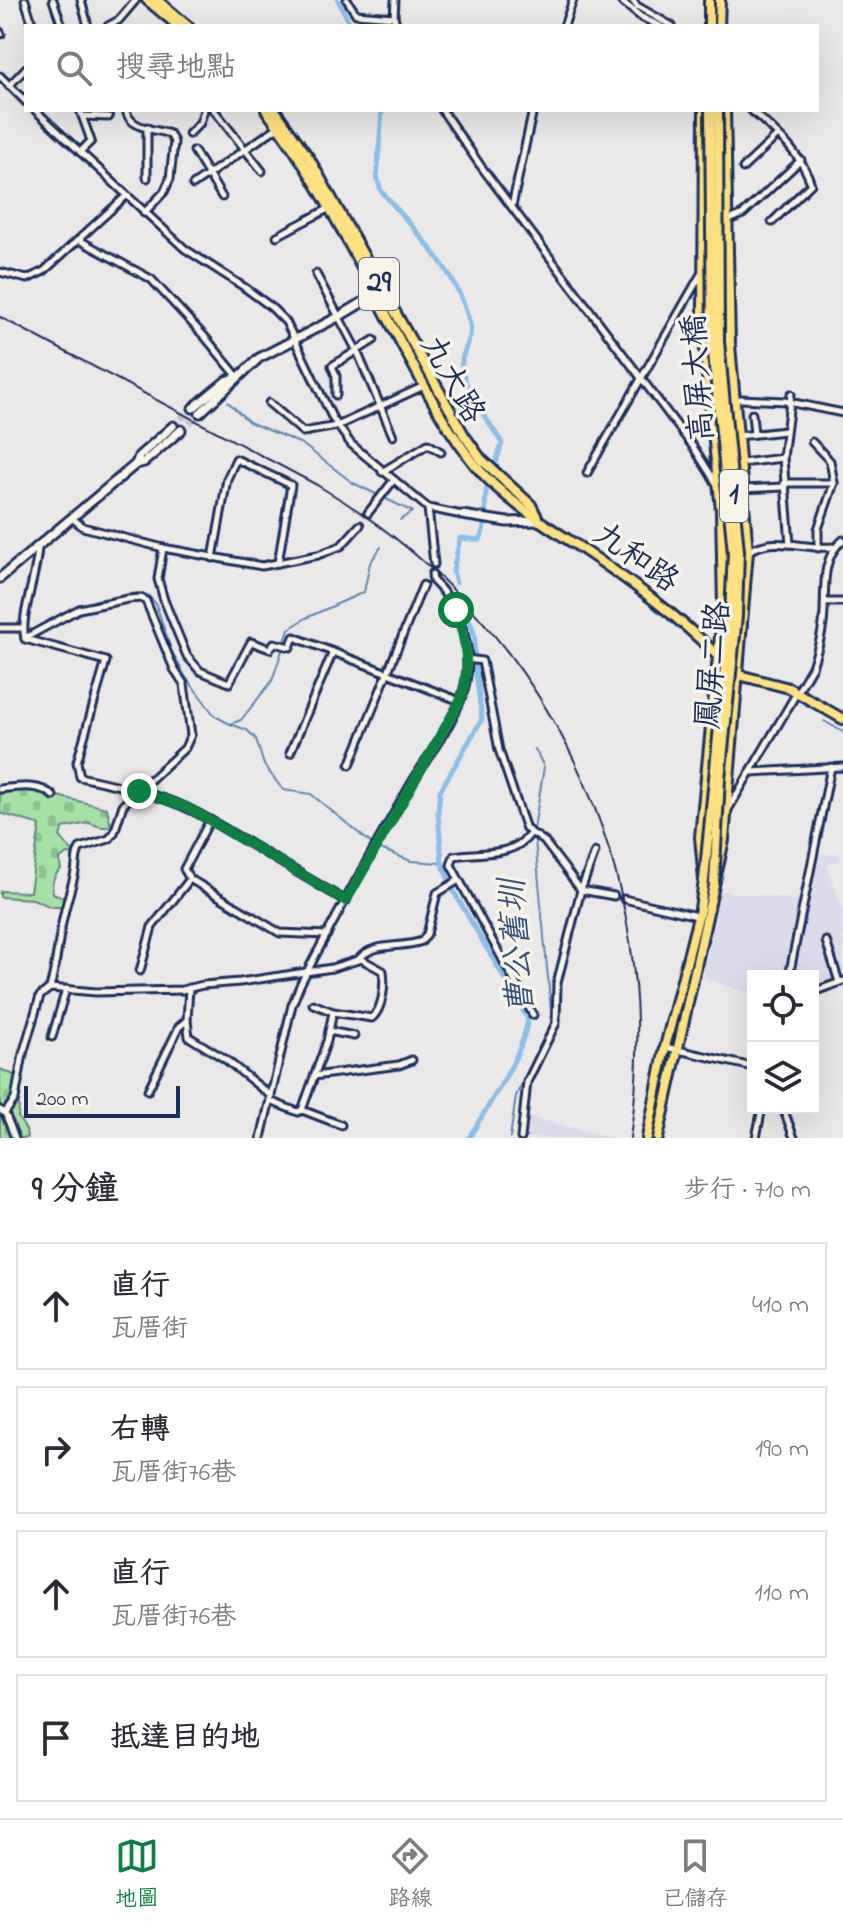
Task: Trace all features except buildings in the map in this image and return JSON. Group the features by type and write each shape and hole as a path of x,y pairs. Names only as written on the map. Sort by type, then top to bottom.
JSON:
{"main road":[{"path":"147,0 176,24"},
{"path":"157,0 186,24"},
{"path":"709,0 709,24"},
{"path":"719,24 720,0"},
{"name":"九大路","path":"268,112 279,126 479,462"},
{"name":"九大路","path":"276,112 309,158 424,386 458,443 479,462"},
{"name":"高屏大橋","path":"705,192 707,112"},
{"name":"高屏大橋","path":"707,112 712,343 733,552 709,881"},
{"name":"高屏大橋","path":"709,881 737,616 739,551 719,342 718,112"},
{"name":"鳳屏二路","path":"647,1138 665,1047 698,916 724,840 739,675 748,551 730,345 725,112"},
{"name":"鳳屏二路","path":"658,1138 695,976 709,881 700,837 723,606 724,556 706,365 702,274 705,192"},
{"name":"九和路","path":"479,462 539,521 662,605 739,675"},
{"name":"29","path":"739,675 789,688 843,719"}],"street":[{"path":"25,0 32,24"},
{"path":"53,0 61,24"},
{"path":"81,0 87,24"},
{"path":"113,24 136,0"},
{"path":"347,0 356,14 394,17"},
{"path":"395,0 396,24"},
{"path":"565,24 573,0"},
{"path":"620,0 641,17 656,24"},
{"path":"632,0 669,24"},
{"path":"9,86 24,70"},
{"path":"0,76 24,100"},
{"path":"37,112 185,249 271,307 286,322 337,426 351,444 393,481 428,508 493,521 539,521"},
{"path":"126,112 133,124 170,134 174,142 167,186 144,213"},
{"path":"189,134 200,123 203,112"},
{"path":"216,112 262,171"},
{"name":"鳳屏二路","path":"443,112 694,448 719,490"},
{"path":"512,207 533,112"},
{"path":"753,112 801,160 811,184 772,222"},
{"path":"80,152 91,141 81,113 109,117"},
{"path":"193,185 279,126"},
{"path":"147,127 147,178"},
{"path":"743,168 777,136"},
{"path":"194,151 222,197"},
{"path":"727,221 743,214 801,160"},
{"path":"0,272 22,278 44,271 126,196"},
{"path":"277,236 328,209"},
{"path":"79,240 151,279 238,377"},
{"path":"316,274 357,351 393,436"},
{"path":"587,473 702,274"},
{"path":"197,411 226,381 238,377 259,358 379,292"},
{"path":"336,395 336,376 332,366 374,340"},
{"path":"269,403 303,432 337,426 424,386"},
{"path":"790,544 783,458 791,394"},
{"path":"740,399 789,402 843,413"},
{"path":"752,414 754,434"},
{"path":"0,578 136,464 144,462 177,428"},
{"path":"738,436 785,431"},
{"path":"812,442 830,461 834,483 818,529 818,548"},
{"path":"382,472 428,444 441,452"},
{"path":"741,463 783,458"},
{"path":"213,558 227,479 236,459 291,485 278,564"},
{"path":"368,513 393,481"},
{"path":"743,489 834,483"},
{"path":"428,508 434,564"},
{"path":"71,517 83,527 163,548 251,565 278,564 318,555 341,546 360,525"},
{"path":"726,812 808,676 821,644 826,568 834,547 843,540"},
{"path":"724,556 756,546 790,544 834,547"},
{"path":"38,545 36,572 22,628 25,640 106,661 77,762 80,777 139,791 187,807 346,901"},
{"path":"163,548 158,579 164,600 187,656 200,671 229,683 251,642 270,649 274,643 290,647 294,637 460,701"},
{"path":"261,1138 292,1005 307,971 460,701 466,682 465,637 456,610 433,581 432,574"},
{"path":"350,765 423,585"},
{"path":"15,1138 2,1112 15,1099 23,1054 40,996 50,988 58,961 57,946 76,869 76,854 80,848 109,839 114,833 120,810 185,748 191,735 184,684 174,669 146,601 128,599 79,609 25,638"},
{"path":"825,602 843,602"},
{"path":"0,628 22,628"},
{"path":"290,753 333,652"},
{"path":"467,659 482,661 499,750 526,829 531,835 541,838 581,890 614,896"},
{"path":"790,970 831,767"},
{"path":"751,772 843,767"},
{"path":"0,789 38,788 47,790 53,796"},
{"path":"212,822 184,869 190,879 280,933 327,935"},
{"path":"531,835 515,847 454,856 451,865 533,1015"},
{"path":"521,1138 527,1082 556,1023 557,983 581,890 595,852"},
{"path":"140,971 152,927 190,879"},
{"path":"358,960 363,954 380,948 422,941 427,934 435,898 444,887 457,880"},
{"path":"624,899 698,916"},
{"path":"819,990 841,982 826,941"},
{"path":"50,988 129,993 189,988 332,968 358,960 365,960 383,971 383,989 377,1014 372,1018 333,1012 313,1004"},
{"path":"189,988 187,1020 192,1041 225,1059 271,1098 298,1112 302,1110 341,1125"},
{"path":"52,1037 66,989"},
{"path":"302,1110 333,1012"},
{"path":"148,1090 179,1027 187,1020"},
{"path":"329,1031 354,1036"},
{"path":"665,1047 747,1066"},
{"path":"313,1076 399,1065 412,1060"},
{"path":"756,1138 761,1114"},
{"path":"785,1114 794,1138"}],"shaded area":[{"path":"839,853 841,860 827,865 843,911 843,978 819,986 819,970 793,970 816,856"},
{"path":"720,891 799,900 784,970 747,970 747,993 703,977"},
{"path":"526,1116 613,1138 522,1138"}],"green space":[{"path":"20,787 107,808 111,827 89,823 63,828 60,836 75,855 67,854 59,860 61,869 53,880 53,893 66,899 61,907 51,907 33,899 0,897 0,891 30,892 40,825 0,813 0,790"},
{"path":"0,1069 21,1078 18,1117 27,1138 0,1138"}],"waterway":[{"path":"338,0 350,24"},
{"path":"382,112 377,177 381,191 446,269 464,305 471,329 462,370 470,392 502,443 494,469"},
{"path":"228,402 249,422 302,444 353,483 413,512"},
{"path":"456,583 453,571 460,538 480,540 490,479"},
{"path":"400,520 412,512"},
{"path":"0,631 23,633 96,600 138,593 148,595 156,604 171,650 185,676 215,716 230,724 241,720 272,681 289,629 364,592 370,563 381,547"},
{"path":"470,621 475,637 474,656"},
{"path":"469,1138 512,1065 528,1019 454,892 442,863 438,811 440,791 482,719 475,666"},
{"path":"824,721 843,732"},
{"path":"230,724 247,730 256,739 264,765 283,790 311,794 372,844"},
{"name":"曹公舊圳","path":"510,1138 516,1096 552,1022 534,829 544,767 535,749"},
{"path":"378,848 411,861 442,863"}],"tunnel":[{"path":"173,426 193,408"},
{"path":"181,430 200,413"}],"railway":[{"path":"0,317 317,485 399,541 469,607 528,681 575,762 609,850 630,943 637,1039 630,1138"}],"route":[{"path":"139,791 187,807 346,901 460,701 466,682 467,659 465,637 456,610"}]}
